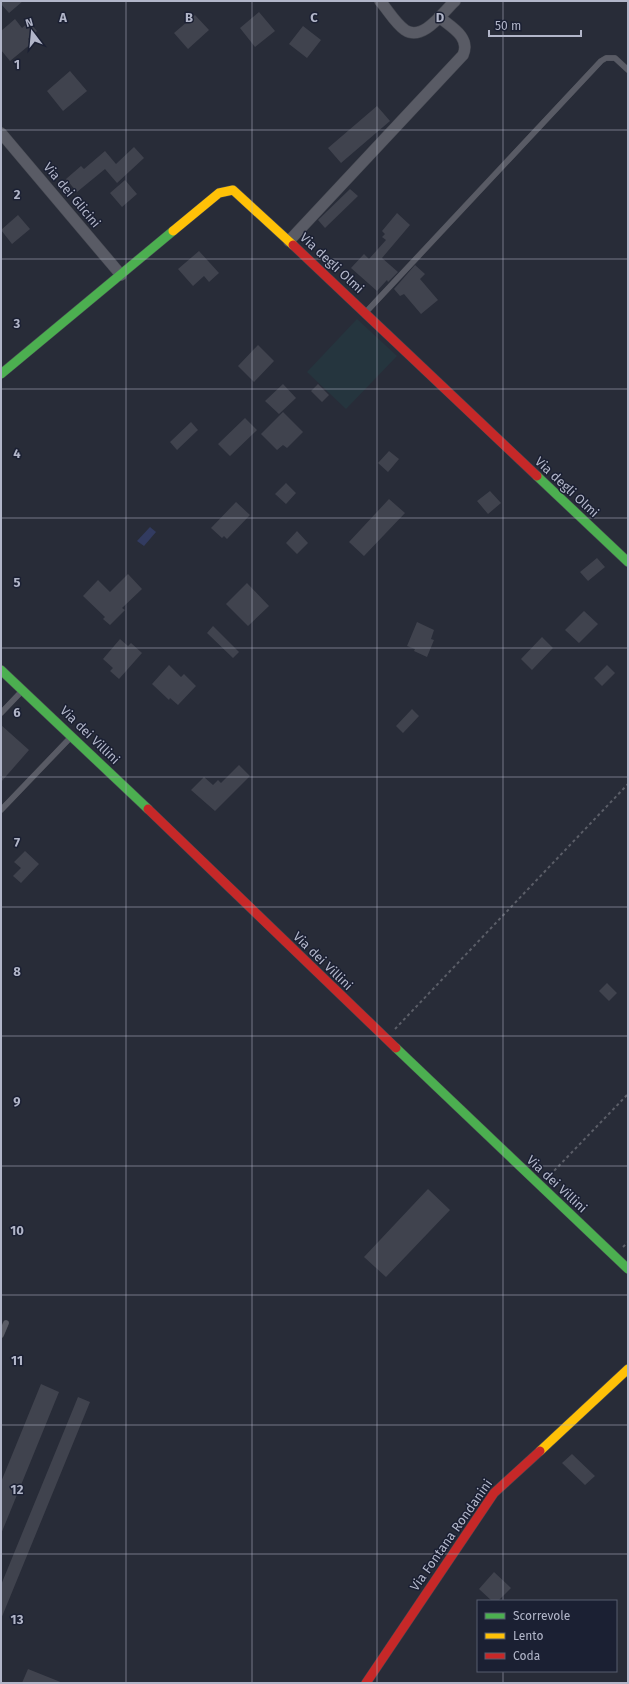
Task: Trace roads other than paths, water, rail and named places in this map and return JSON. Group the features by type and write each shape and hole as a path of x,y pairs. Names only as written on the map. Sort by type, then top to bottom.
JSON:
{"street":[{"path":"380,1 399,24 410,32 424,29 439,18 455,1"},
{"path":"289,241 463,55 465,44 462,38 439,18"},
{"name":"Via dei Glicini","path":"1,133 121,275"},
{"name":"Via degli Olmi","path":"1,374 224,190 231,189 236,191 365,312 628,562"},
{"name":"Via dei Villini","path":"1,670 72,736 386,1039 628,1269"},
{"name":"Via Fontana Rondanini","path":"366,1683 494,1493 628,1369"}],"lane":[{"path":"365,312 601,61 606,58 615,58 628,70"},
{"path":"1,713 22,690"},
{"path":"1,810 72,736"},
{"path":"1,1335 6,1323"}],"water":[{"path":"150,527 156,532 144,546 137,541"}]}
